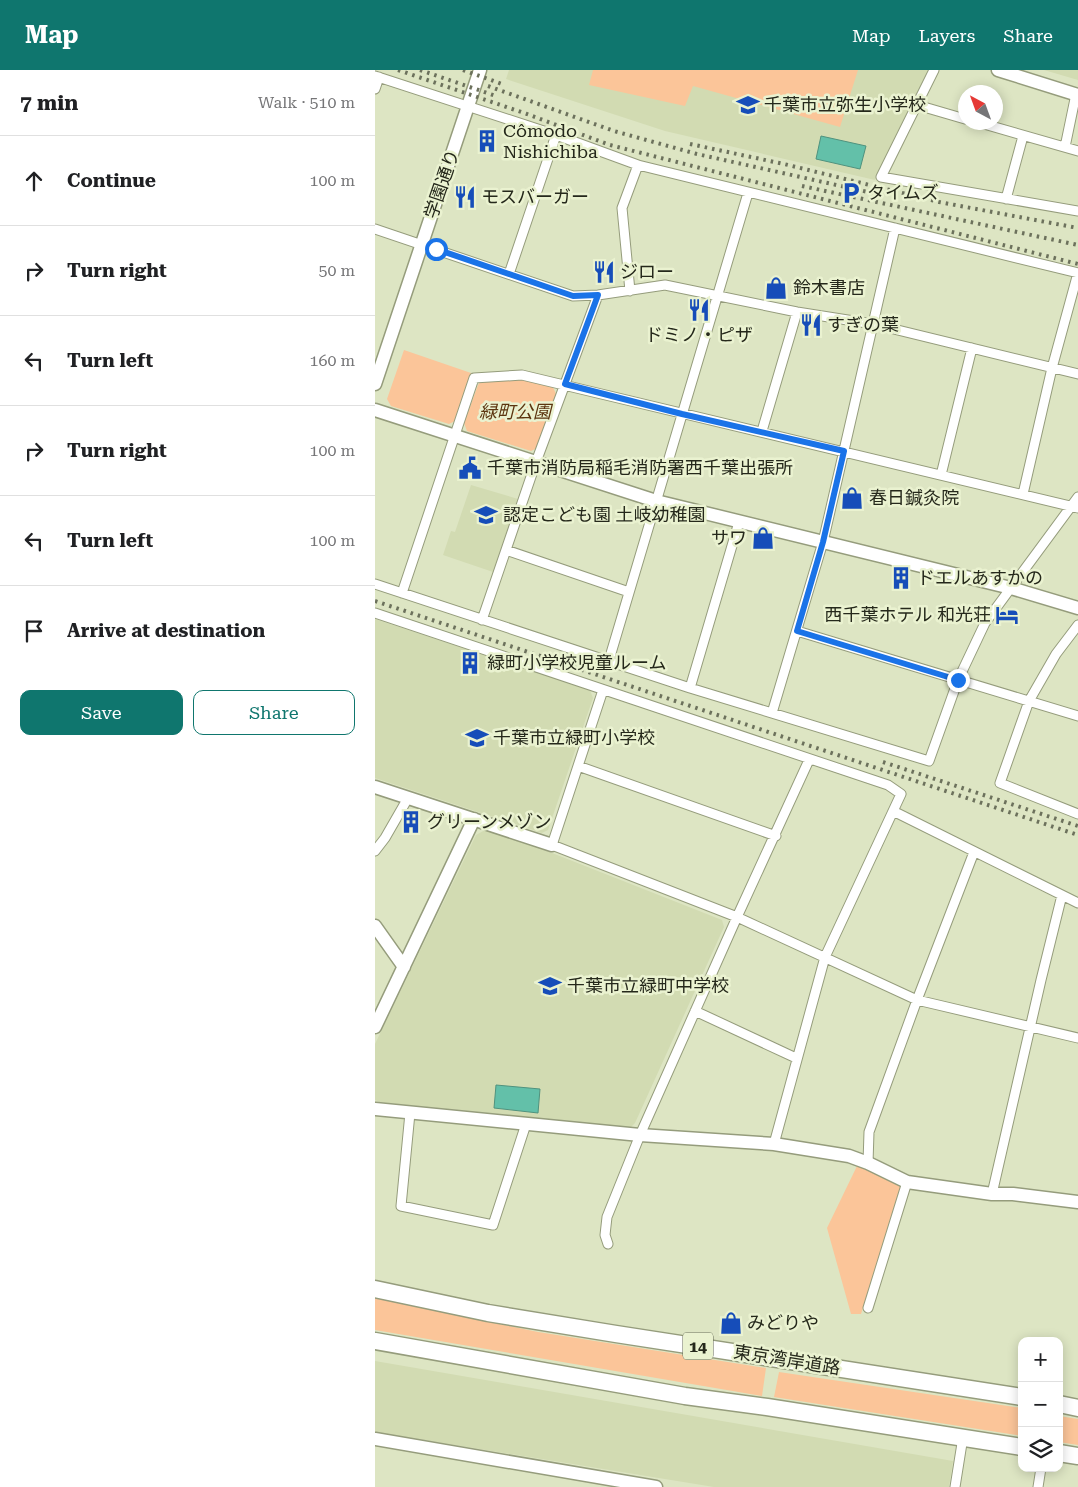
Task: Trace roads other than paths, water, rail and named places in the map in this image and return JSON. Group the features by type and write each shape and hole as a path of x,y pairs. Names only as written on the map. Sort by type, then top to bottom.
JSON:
{"highway":[{"name":"東京湾岸道路","path":"375,1289 488,1313 606,1333 1018,1396"},
{"path":"375,1342 685,1396 1018,1446"},
{"path":"1063,1405 1078,1408"},
{"path":"1063,1454 1078,1456"}],"street":[{"name":"学園通り","path":"375,384 480,70"},
{"path":"934,70 881,178 1078,211"},
{"path":"998,70 1077,94 1065,147"},
{"path":"375,89 377,76 556,135 637,165 1078,273 1052,368 1023,494"},
{"path":"917,105 958,117"},
{"path":"1003,130 1078,151"},
{"path":"509,274 556,135"},
{"path":"1006,199 1023,136"},
{"path":"630,291 621,208 637,165"},
{"path":"609,660 749,193"},
{"path":"772,713 823,542 895,228"},
{"path":"375,229 573,296 598,295 665,285 797,312 873,324 1078,374"},
{"path":"482,620 536,462 598,295"},
{"path":"762,432 797,312"},
{"path":"941,475 972,348"},
{"path":"402,593 475,378 522,375 565,384 682,414 1075,507"},
{"path":"375,410 656,502 1011,588 1078,608"},
{"path":"375,584 690,688 929,761 958,680 985,623 1075,507 1078,497"},
{"path":"690,688 739,522"},
{"path":"506,550 629,592"},
{"path":"375,613 888,785 901,794 825,957 774,1144"},
{"path":"1078,624 1056,654 1029,702 1000,783 1043,802 1078,814"},
{"path":"797,631 1078,716"},
{"path":"552,845 603,690"},
{"path":"608,1244 605,1235 607,1217 640,1134 809,760"},
{"path":"578,766 775,836"},
{"path":"375,787 552,845 737,917 917,1000 1078,1038"},
{"path":"375,851 385,838 408,798"},
{"path":"893,811 1078,902"},
{"path":"375,1027 474,819"},
{"path":"868,1163 869,1132 974,852"},
{"path":"992,1194 1062,895"},
{"path":"375,926 404,967"},
{"path":"695,1011 796,1058"},
{"path":"375,1110 774,1144 849,1156 907,1182 992,1194 1013,1194 1078,1202"},
{"path":"410,1113 401,1206 493,1224 526,1124"},
{"path":"869,1308 907,1182"},
{"path":"955,1487 963,1437"},
{"path":"375,1439 656,1487"},
{"path":"1038,1487 1040,1472"}],"water":[{"path":"821,136 866,146 860,169 816,159"},
{"path":"496,1085 540,1089 538,1113 494,1108"}],"railway":[{"path":"398,70 527,114 610,145 1078,264"},
{"path":"420,70 496,96"},
{"path":"463,70 502,84"},
{"path":"488,86 614,131 697,154 868,192"},
{"path":"690,144 784,164 939,202 1078,228"},
{"path":"802,186 1078,245"},
{"path":"375,601 1078,835"},
{"path":"883,762 1078,826"}],"place":[{"name":"千葉市立弥生小学校","path":"748,105"},
{"name":"Cômodo Nishichiba","path":"487,141"},
{"name":"タイムズ","path":"851,193"},
{"name":"モスバーガー","path":"465,197"},
{"name":"ジロー","path":"604,272"},
{"name":"鈴木書店","path":"776,288"},
{"name":"ドミノ・ピザ","path":"699,310"},
{"name":"すぎの葉","path":"811,325"},
{"name":"千葉市消防局稲毛消防署西千葉出張所","path":"470,468"},
{"name":"春日鍼灸院","path":"852,498"},
{"name":"認定こども園 土岐幼稚園","path":"486,515"},
{"name":"サワ","path":"763,538"},
{"name":"ドエルあすかの","path":"901,578"},
{"name":"西千葉ホテル 和光荘","path":"1007,615"},
{"name":"緑町小学校児童ルーム","path":"470,663"},
{"name":"千葉市立緑町小学校","path":"477,738"},
{"name":"グリーンメゾン","path":"411,822"},
{"name":"千葉市立緑町中学校","path":"550,986"},
{"name":"みどりや","path":"731,1323"}],"park label":[{"name":"緑町公園","path":"515,412"}]}
